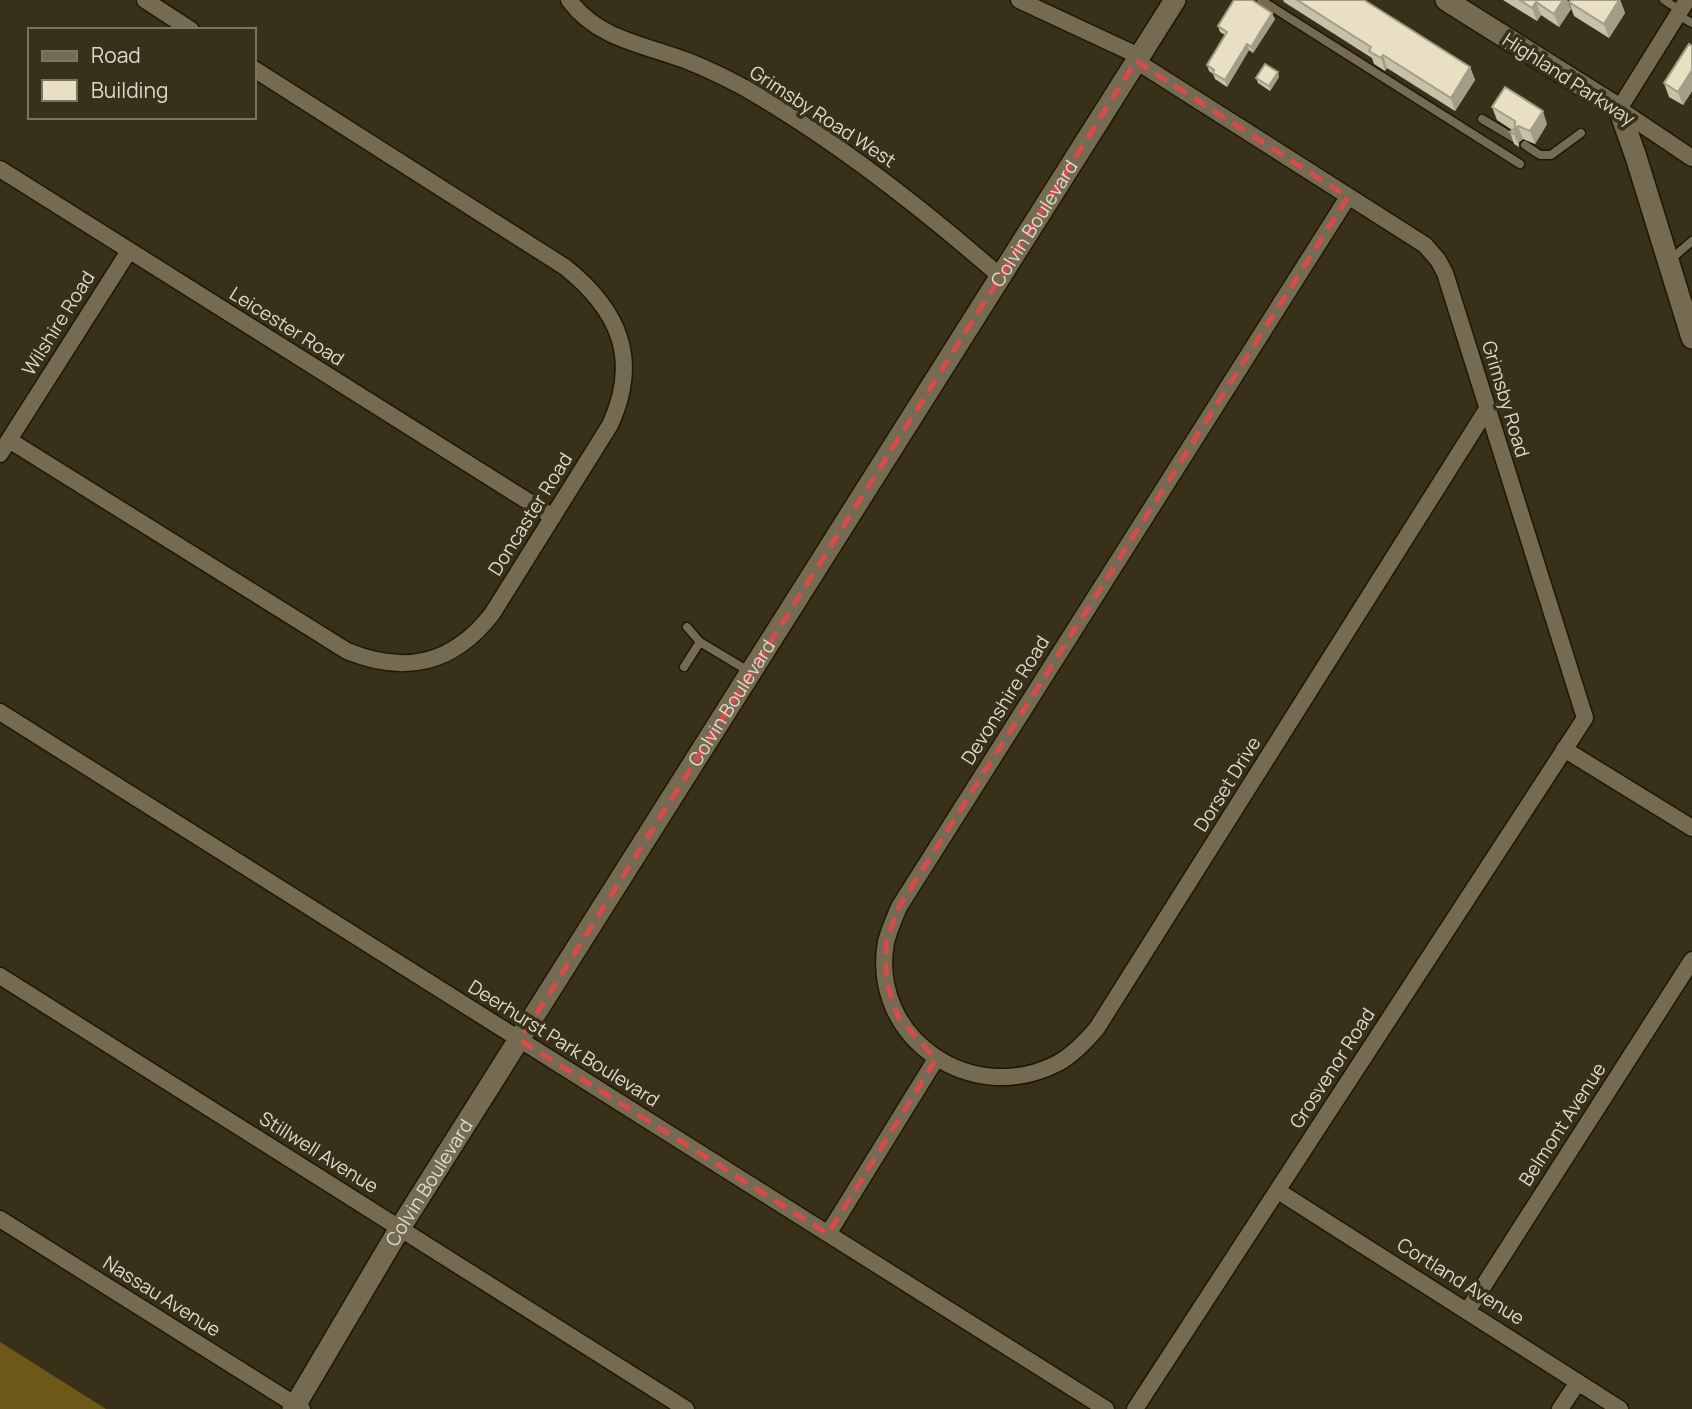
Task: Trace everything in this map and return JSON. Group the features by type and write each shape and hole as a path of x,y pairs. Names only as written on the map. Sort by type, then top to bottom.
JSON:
{"street":[{"path":"145,0 188,28"},
{"name":"Grimsby Road West","path":"569,0 591,24 615,36 690,62 772,105 902,193 1001,277"},
{"path":"1019,0 1138,58"},
{"name":"Colvin Boulevard","path":"297,1408 400,1228 1175,0"},
{"name":"Highland Parkway","path":"1446,0 1692,158"},
{"path":"1685,12 1619,109 1692,338"},
{"name":"Grimsby Road","path":"1138,58 1425,245 1438,260 1445,273 1585,718 1564,749"},
{"name":"Doncaster Road","path":"9,440 347,651 386,663 426,661 461,646 478,632 492,614 610,425 620,403 625,374 622,342 612,319 598,298 565,267 256,70"},
{"name":"Leicester Road","path":"0,169 552,517"},
{"name":"Devonshire Road","path":"936,1059 909,1034 898,1017 886,980 886,942 900,907 1348,197"},
{"name":"Wilshire Road","path":"0,454 129,251"},
{"name":"Dorset Drive","path":"936,1059 972,1074 1016,1077 1057,1064 1083,1044 1097,1028 1487,409"},
{"name":"Deerhurst Park Boulevard","path":"0,712 1106,1409"},
{"path":"1564,749 1692,828"},
{"name":"Grosvenor Road","path":"1135,1409 1564,749"},
{"name":"Belmont Avenue","path":"1468,1310 1692,961"},
{"name":"Stillwell Avenue","path":"0,976 686,1409"},
{"path":"828,1234 936,1059"},
{"name":"Cortland Avenue","path":"1278,1191 1620,1409"},
{"name":"Nassau Avenue","path":"0,1219 297,1408"},
{"path":"1560,1409 1578,1382"}],"lane":[{"path":"1261,0 1520,164"},
{"path":"1664,0 1685,12"},
{"path":"1482,118 1514,138"},
{"path":"1525,145 1546,156 1551,155 1581,133"},
{"path":"1668,262 1692,240"},
{"path":"687,627 700,642 751,673"},
{"path":"684,667 700,642"}],"highlighted area":[{"path":"1136,61 1348,197 899,907 886,942 886,980 898,1017 936,1059 828,1234 520,1040"}],"shaded area":[{"path":"0,1342 106,1409 0,1409"}],"building":[{"path":"1234,0 1252,0 1272,13 1251,47 1247,44 1225,80 1213,73 1214,70 1207,65 1227,32 1218,26"},
{"path":"1297,0 1364,0 1470,67 1451,98 1383,55 1381,58 1369,51 1371,47"},
{"path":"1520,0 1563,0 1554,14 1536,2 1532,8"},
{"path":"1619,0 1604,24 1569,2"},
{"path":"1689,44 1692,46 1692,70 1678,92 1664,83"},
{"path":"1265,64 1278,72 1269,86 1256,78"},
{"path":"1505,87 1543,111 1530,131 1518,126 1514,134 1510,132 1515,128 1515,121 1492,107"}]}
